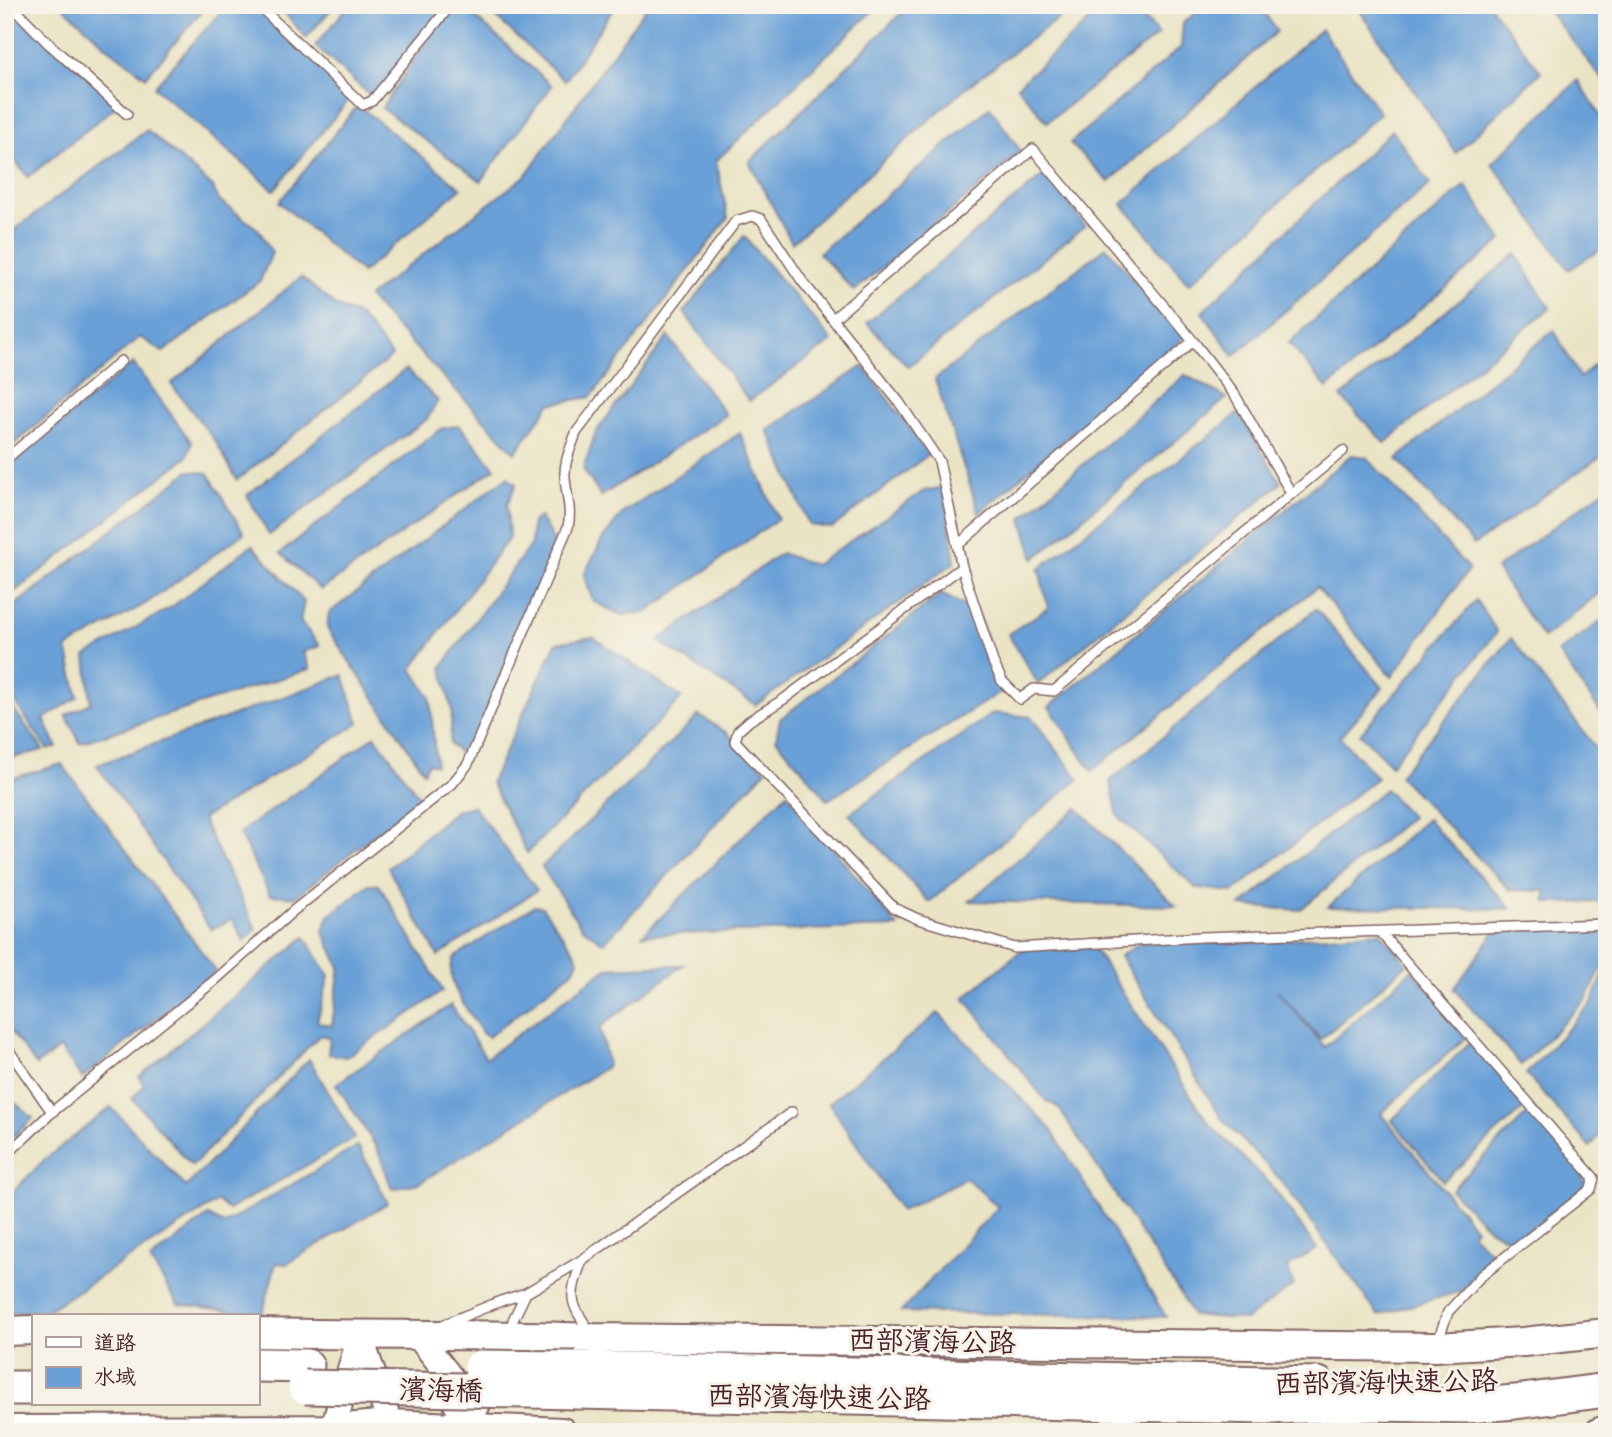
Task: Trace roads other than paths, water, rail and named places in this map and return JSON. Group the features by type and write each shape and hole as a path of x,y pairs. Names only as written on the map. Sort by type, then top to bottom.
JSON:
{"highway":[{"path":"5,1365 32,1365"},
{"path":"259,1366 306,1377"},
{"name":"西部濱海快速公路","path":"576,1380 1378,1385 1509,1380 1607,1368"},
{"path":"259,1387 306,1377"},
{"name":"濱海橋","path":"306,1377 576,1380"},
{"name":"西部濱海快速公路","path":"576,1380 1265,1407 1381,1404 1466,1406 1607,1391"},
{"path":"5,1388 32,1388"}],"main road":[{"path":"5,1331 32,1330"},
{"name":"西部濱海公路","path":"259,1333 418,1336 512,1334 594,1338 1435,1348 1607,1333"},
{"path":"5,1430 393,1428 562,1432"},
{"path":"1600,1432 1607,1430"}],"street":[{"path":"458,1429 475,1410 512,1334"},
{"path":"360,1335 393,1428"},
{"path":"333,1430 360,1335"},
{"path":"418,1336 452,1379 458,1429"}],"lane":[{"path":"11,5 49,44 127,114"},
{"path":"258,5 363,105 372,101 451,5"},
{"path":"833,319 1033,149 1236,395 1291,493"},
{"path":"5,1156 52,1112 214,981 293,911 452,784 468,764 568,527 571,513 565,476 567,458 576,433 736,221 752,216 761,219 802,281 899,402 939,461 962,567 993,662 1002,681 1020,699 1034,690 1054,691 1343,451"},
{"path":"959,544 1193,341"},
{"path":"5,460 121,361"},
{"path":"962,567 784,699 749,721 738,731 735,741 894,908 918,919 1015,948 1202,937 1607,924"},
{"path":"1380,932 1594,1178 1591,1189 1480,1277 1448,1312 1435,1348"},
{"path":"5,1045 52,1112"},
{"path":"418,1336 526,1293 582,1260 792,1112"},
{"path":"582,1260 574,1283 573,1307 594,1338"},
{"path":"512,1334 513,1320 526,1293"}],"water":[{"path":"5,5 15,5 49,41 120,103 28,177 5,149"},
{"path":"61,5 207,5 146,77 107,47"},
{"path":"227,5 256,5 352,96 274,190 154,87"},
{"path":"278,5 335,5 306,38"},
{"path":"349,5 462,5 552,86 481,181 382,108 449,7 373,98 315,46"},
{"path":"483,5 616,5 565,81"},
{"path":"648,5 879,5 716,161 728,218 591,397 550,404 515,453 368,297 525,176"},
{"path":"910,5 1076,5 964,89 792,243 749,162"},
{"path":"1107,5 1132,5 1159,34 1047,122 1017,86"},
{"path":"1205,5 1259,5 1277,31 1109,182 1070,143 1181,47 1183,23"},
{"path":"1356,5 1489,5 1541,72 1456,153"},
{"path":"1544,5 1607,5 1607,78 1603,80"},
{"path":"1321,29 1380,113 1189,284 1122,204"},
{"path":"1578,80 1607,127 1607,245 1569,270 1492,163"},
{"path":"358,105 461,188 362,273 279,202"},
{"path":"990,107 1021,152 854,291 819,253"},
{"path":"147,130 213,187 218,199 259,230 272,253 260,281 163,352 140,337 5,452 5,237"},
{"path":"1392,130 1430,184 1234,356 1202,312"},
{"path":"1047,172 1085,226 908,367 867,323"},
{"path":"1465,185 1502,240 1327,388 1289,343"},
{"path":"744,236 832,341 749,401 684,312"},
{"path":"1106,247 1184,338 979,513 935,379"},
{"path":"1516,254 1550,308 1385,443 1341,397"},
{"path":"301,277 337,307 360,316 392,356 237,480 216,442 171,384"},
{"path":"1554,330 1580,378 1594,365 1607,384 1607,452 1474,545 1397,459"},
{"path":"668,336 726,415 601,496 583,469 596,432"},
{"path":"133,363 192,443 187,457 5,599 5,469"},
{"path":"863,366 929,454 832,528 809,525 768,430"},
{"path":"406,369 438,401 427,419 269,535 247,495"},
{"path":"1185,375 1227,398 1034,559 1022,518"},
{"path":"1239,413 1281,483 1038,684 1008,634 1048,608 1039,569"},
{"path":"459,425 495,468 321,590 280,553 441,429"},
{"path":"740,433 778,519 647,612 621,615 593,601 584,575 602,540 623,513"},
{"path":"1351,455 1366,457 1469,569 1392,677 1317,587 1092,771 1049,707"},
{"path":"189,471 208,473 244,533 147,603 67,648 78,697 44,719 57,747 47,749 5,688 5,613"},
{"path":"507,477 516,484 507,505 509,538 412,669 430,697 436,765 428,763 424,772 327,628 329,613"},
{"path":"945,487 955,562 756,705 658,641 781,553 815,565 924,491"},
{"path":"1607,488 1607,587 1543,638 1496,569"},
{"path":"540,517 556,545 466,759 450,744 452,711 442,667 531,544 532,522"},
{"path":"252,545 304,602 300,621 320,646 303,652 310,669 80,743 66,715 91,703 86,656 173,606"},
{"path":"941,594 977,612 1004,690 828,800 776,739 780,719"},
{"path":"1476,600 1497,632 1391,765 1360,734"},
{"path":"1316,609 1383,688 1340,737 1377,778 1233,892 1196,888 1118,816 1110,781"},
{"path":"1607,617 1607,721 1558,652"},
{"path":"593,637 682,698 527,853 491,782 556,643"},
{"path":"1511,638 1607,762 1607,902 1546,903 1546,891 1510,890 1399,776"},
{"path":"343,675 359,723 202,819 256,929 244,941 232,919 211,930 97,765"},
{"path":"5,697 43,750 5,760"},
{"path":"993,713 1031,717 1079,779 929,902 849,814"},
{"path":"699,715 727,733 766,770 604,943 581,927 542,867"},
{"path":"375,736 420,798 295,897 270,895 239,833"},
{"path":"62,764 216,971 82,1078 60,1048 36,1065 5,1024 5,780"},
{"path":"1385,789 1411,817 1300,910 1241,906"},
{"path":"787,793 898,927 643,935"},
{"path":"473,806 537,890 438,956 388,868 455,811"},
{"path":"1077,808 1176,906 970,901"},
{"path":"1427,819 1511,909 1328,907"},
{"path":"369,884 379,885 443,991 346,1057 328,1054 330,1038 320,1035 192,1166 132,1098 144,1086 139,1077 305,937 329,976 317,1022 332,1026 340,967 323,931 329,916"},
{"path":"534,906 542,907 576,954 578,961 573,971 488,1037 483,1034 459,996 451,976 451,966 455,957"},
{"path":"1607,924 1607,958 1586,1000 1521,1065 1454,989 1497,929"},
{"path":"1380,932 1407,964 1321,1039 1277,990 1325,1047 1412,970 1469,1035 1381,1113 1475,1228 1471,1234 1492,1253 1462,1291 1378,1315 1279,1178 1222,1119 1120,956 1141,942 1237,943"},
{"path":"1091,944 1210,1125 1271,1185 1317,1249 1287,1267 1294,1285 1245,1320 1192,1315 1058,1107 1046,1101 964,998 1024,948"},
{"path":"683,965 600,1027 608,1066 419,1183 392,1189 377,1148 336,1084 451,1005 486,1058 607,968"},
{"path":"1607,966 1607,1126 1590,1147 1526,1074 1592,1003"},
{"path":"938,1013 1051,1129 1166,1317 901,1312 998,1207 966,1178 901,1211 829,1103"},
{"path":"1473,1039 1525,1107 1443,1181 1392,1120"},
{"path":"309,1059 355,1138 228,1210 218,1201 45,1312 5,1313 5,1200 44,1160 111,1107 186,1187"},
{"path":"14,1102 33,1118 5,1145 5,1111"},
{"path":"1533,1108 1586,1174 1582,1178 1587,1186 1514,1242 1488,1228 1451,1190"},
{"path":"358,1146 388,1203 286,1264 276,1263 262,1315 178,1304 150,1260 208,1216 224,1224"}]}
